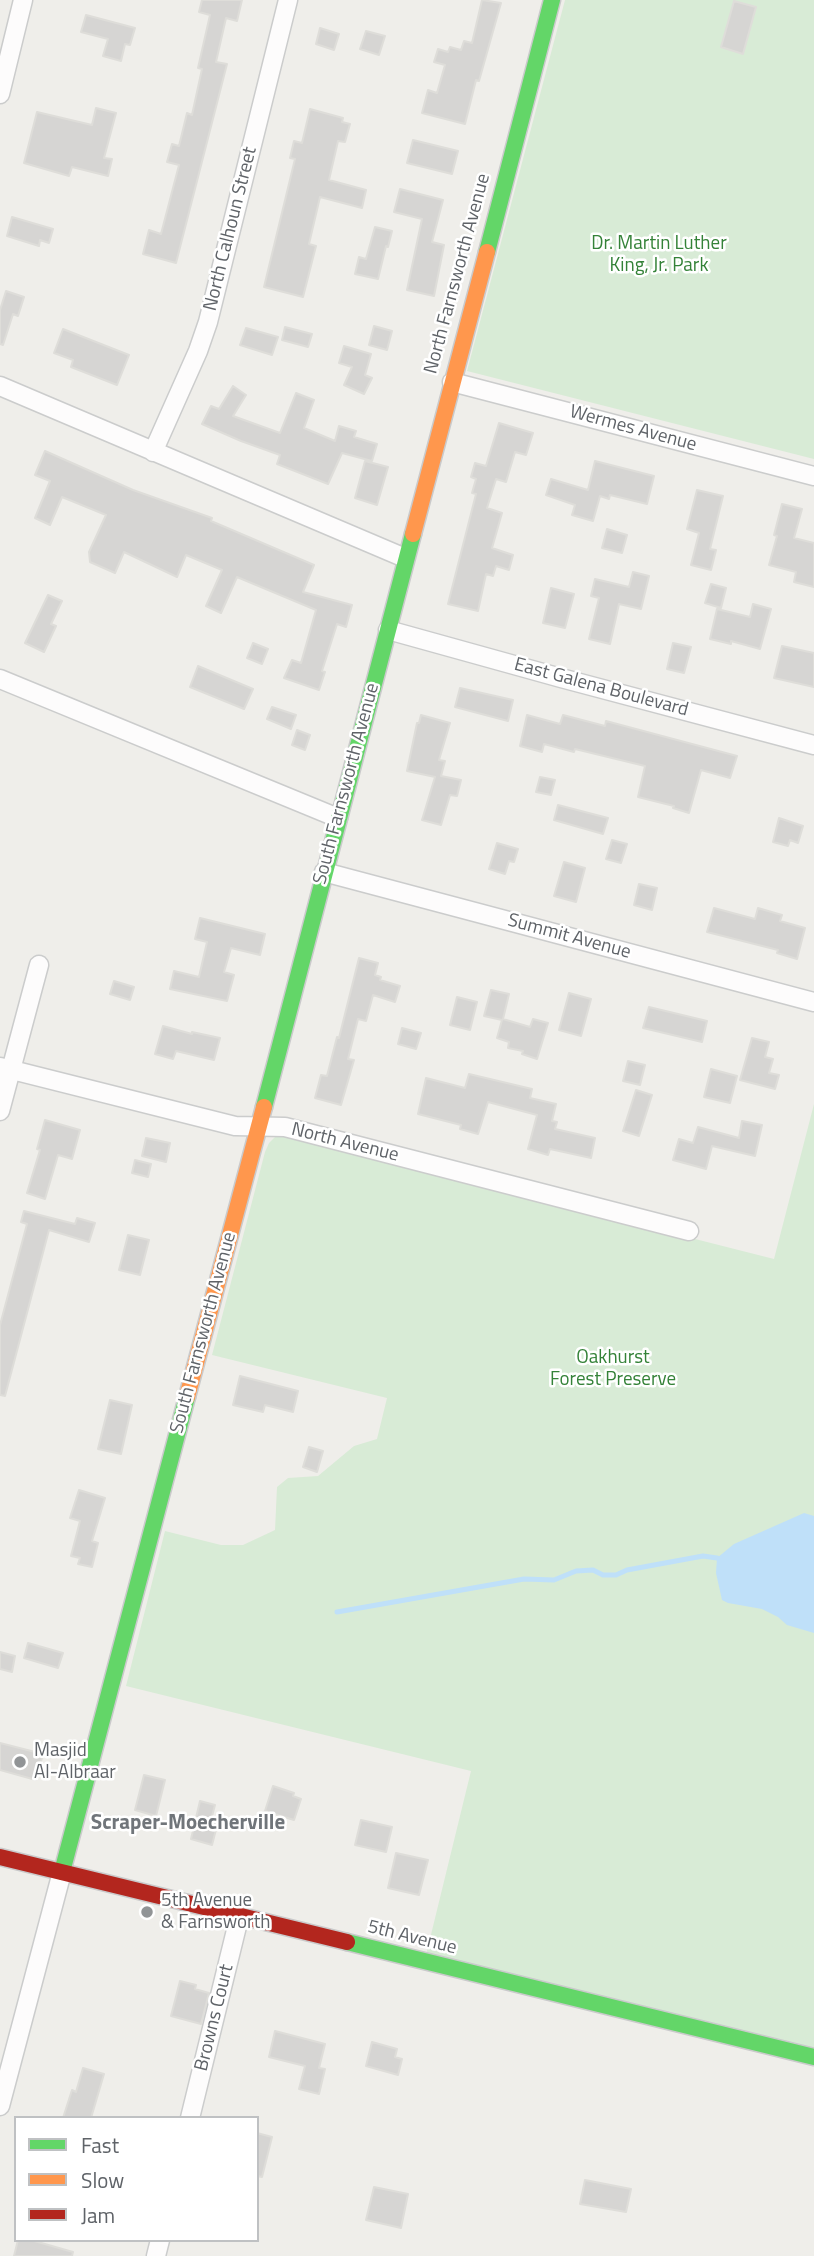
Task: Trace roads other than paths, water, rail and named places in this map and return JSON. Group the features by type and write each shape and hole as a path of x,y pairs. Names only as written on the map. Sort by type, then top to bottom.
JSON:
{"street":[{"path":"0,93 23,0"},
{"name":"North Calhoun Street","path":"153,452 208,322 288,0"},
{"name":"North Farnsworth Avenue","path":"405,558 552,0"},
{"name":"Wermes Avenue","path":"452,382 814,476"},
{"path":"0,386 405,558"},
{"name":"South Farnsworth Avenue","path":"0,2106 259,1127 405,558"},
{"name":"East Galena Boulevard","path":"388,630 814,745"},
{"path":"0,678 338,818"},
{"name":"Summit Avenue","path":"324,872 814,1002"},
{"path":"0,1111 5,1068 39,965"},
{"name":"North Avenue","path":"5,1068 235,1126 285,1127 689,1231"},
{"name":"5th Avenue","path":"0,1857 239,1918 814,2057"},
{"name":"Browns Court","path":"190,2116 239,1918"}],"water":[{"path":"804,1513 814,1516 814,1633 787,1625 762,1609 722,1600 716,1573 717,1558 734,1544"}],"waterway":[{"path":"337,1612 524,1579 554,1580 576,1571 593,1570 603,1575 616,1575 627,1570 703,1556 717,1558"}],"place":[{"name":"Masjid Al-Albraar","path":"20,1762"},
{"name":"5th Avenue & Farnsworth","path":"147,1912"}],"district":[{"name":"Scraper-Moecherville","path":"188,1824"}],"park label":[{"name":"Dr. Martin Luther King, Jr. Park","path":"659,255"},
{"name":"Oakhurst Forest Preserve","path":"613,1369"}]}
